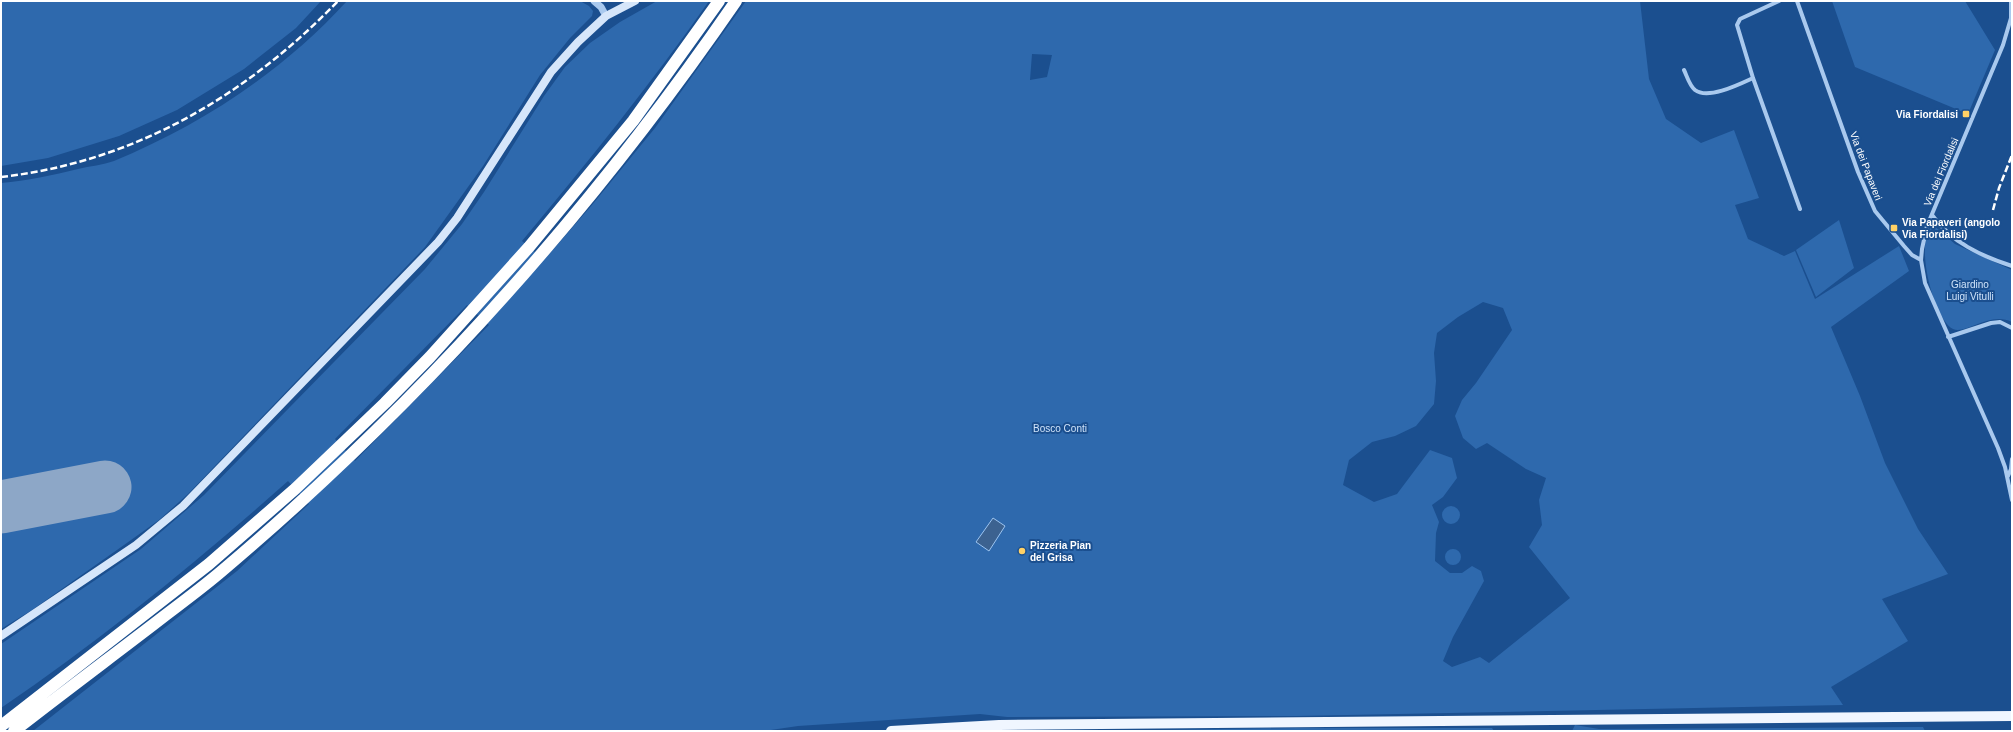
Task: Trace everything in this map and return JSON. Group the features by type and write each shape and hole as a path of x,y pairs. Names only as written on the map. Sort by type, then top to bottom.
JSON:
{"highway":[{"path":"1,726 209,564 295,489 425,362 474,310 529,247 633,121 719,1"},
{"path":"14,731 221,572 351,456 484,319 540,256 645,127 736,1"}],"main road":[{"path":"1,636 136,545 183,506 223,466 438,242 457,218 551,72 578,42 606,16 635,1"},
{"path":"891,731 999,725 2012,716"}],"street":[{"path":"594,1 601,7 606,16"},
{"path":"1779,1 1740,19 1737,26 1753,78 1800,209"},
{"name":"Via dei Papaveri","path":"1797,1 1858,172 1875,211 1912,255 1921,260"},
{"name":"Via dei Fiordalisi","path":"1921,260 1924,237 1932,215 2003,45 2011,18 2011,1"},
{"path":"1684,70 1688,81 1695,90 1712,93 1753,78"},
{"path":"1932,215 1947,234 1957,241 2012,266"},
{"path":"1921,260 1925,282 1998,448 2007,476 2012,500"},
{"path":"1948,337 1991,323 2000,322 2012,328"},
{"path":"2007,476 2011,469 2012,459"}],"green space":[{"path":"1,1 321,1 296,28 244,69 177,110 119,136 48,158 1,166"},
{"path":"347,1 580,1 589,6 593,11 592,16 570,38 540,75 483,166 425,247 188,494 159,520 32,610 1,629 1,183 40,178 114,161 179,131 240,94 268,73 296,50"},
{"name":"Bosco Conti","path":"657,1 709,1 618,123 522,241 544,260 592,205 655,128 746,1 1640,1 1649,79 1666,119 1701,143 1734,130 1759,198 1735,205 1748,239 1784,256 1795,251 1815,299 1899,246 1909,271 1831,327 1860,396 1885,463 1918,529 1948,574 1882,599 1908,641 1831,687 1843,705 1297,716 1007,717 980,714 798,726 764,731 33,731 237,571 309,504 288,481 219,541 148,599 76,655 1,708 1,644 141,549 204,495 425,269 462,224 484,192 544,96 565,67 590,43 620,22","holes":["1032,54 1052,55 1047,77 1030,80","1483,302 1503,308 1512,330 1476,383 1462,400 1455,416 1463,438 1476,449 1487,443 1526,469 1546,478 1539,500 1542,525 1529,547 1570,598 1489,663 1480,657 1452,667 1443,661 1453,637 1484,581 1481,571 1472,566 1462,573 1450,573 1435,561 1436,533 1439,522 1432,505 1443,497 1457,478 1452,458 1430,450 1397,494 1374,502 1343,485 1349,460 1372,442 1395,436 1416,426 1434,404 1436,381 1434,353 1437,333 1458,317","467,305 489,325 355,461 335,439"]},
{"path":"1832,1 1965,1 1995,50 1968,114 1855,67"},
{"path":"1839,220 1854,268 1816,297 1796,250"},
{"name":"Giardino Luigi Vitulli","path":"1933,225 1955,244 2012,270 2012,322 2003,319 1995,319 1958,330 1953,329 1946,323 1939,311 1928,280 1925,247 1927,234"},
{"path":"1451,506 1457,509 1460,515 1457,521 1451,524 1445,521 1442,515 1445,509"},
{"path":"1450,549 1456,549 1461,554 1459,563 1456,565 1450,565 1445,560 1445,554"},
{"path":"1575,725 1599,729 1923,727 1925,731 1572,731"},
{"path":"1297,728 1492,728 1494,731 1095,731"}],"shaded area":[{"path":"993,518 1005,526 989,551 976,542"}],"runway":[{"path":"1,507 105,487"}],"railway":[{"path":"1,177 50,169 97,157 142,140 185,119 226,94 265,66 303,35 338,1"},
{"path":"1993,210 1999,188 2012,155"}],"place":[{"name":"Via Fiordalisi","path":"1966,114"},
{"name":"Via Papaveri (angolo Via Fiordalisi)","path":"1894,228"},
{"name":"Pizzeria Pian del Grisa","path":"1022,551"}]}
